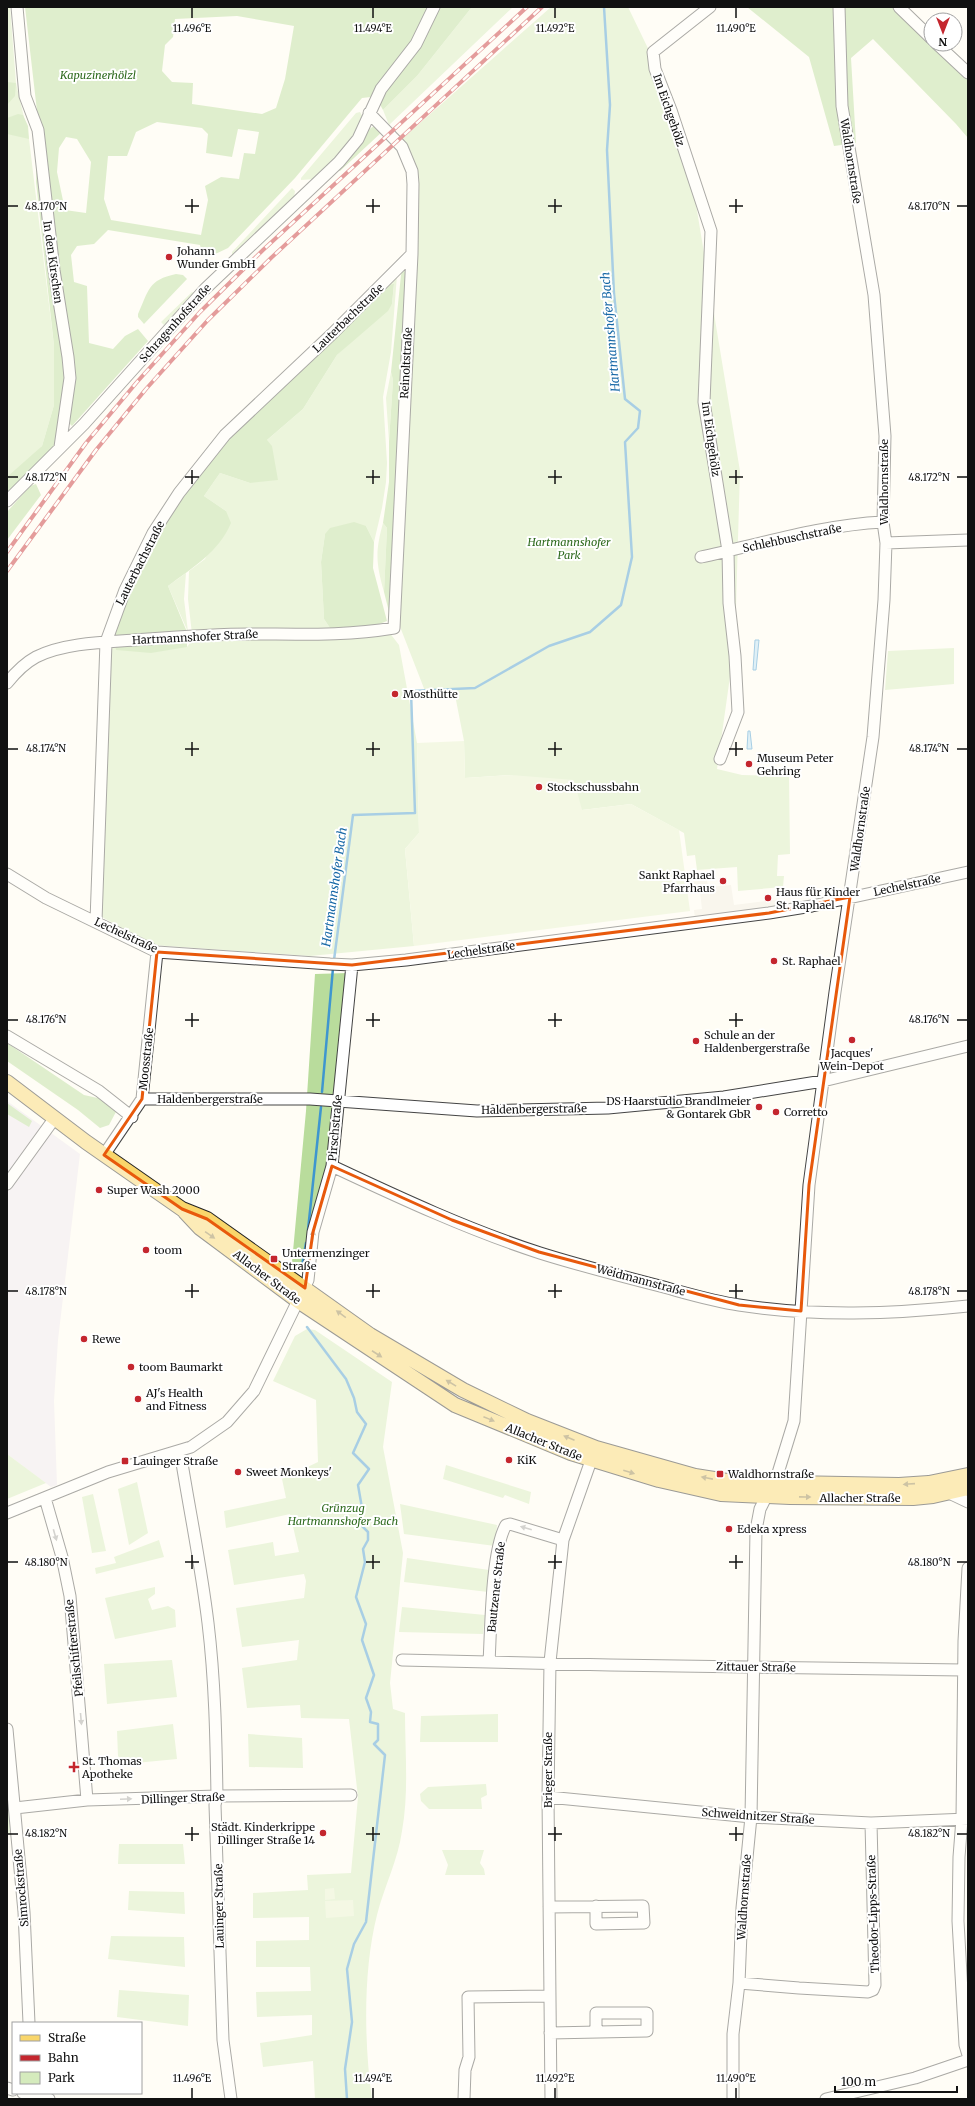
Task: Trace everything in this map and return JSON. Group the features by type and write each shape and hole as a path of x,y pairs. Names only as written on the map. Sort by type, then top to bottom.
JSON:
{"main road":[{"name":"Allacher Straße","path":"7,1082 54,1119 182,1209 200,1228 298,1301 455,1405 594,1454 659,1480 713,1493 766,1497 895,1498 948,1487"},
{"name":"Allacher Straße","path":"182,1209 207,1219 370,1335 462,1390 594,1454 712,1479 733,1482 948,1487"},
{"path":"948,1487 968,1475"},
{"path":"948,1487 968,1488"}],"street":[{"name":"In den Kirschen","path":"17,7 25,96 38,130 53,262 68,357 70,378 60,447"},
{"name":"Schragenhofstraße","path":"7,501 60,447 209,285 339,162 358,139 381,89 416,44 434,7"},
{"name":"Im Eichgehölz","path":"710,7 653,52 655,69 671,110 710,231 704,402 728,551 729,603 735,656 738,712 720,759"},
{"name":"Waldhornstraße","path":"733,2099 733,2034 739,1983 742,1908 751,1817 756,1530 759,1514 774,1482 792,1430 809,1185 873,737 884,600 886,543 882,522 885,436 874,295 842,106 839,7"},
{"path":"899,7 923,30"},
{"path":"946,52 968,73"},
{"name":"Reinoltstraße","path":"369,113 402,147 412,172 413,184 412,254 394,628"},
{"name":"Lauterbachstraße","path":"96,921 106,642 125,590 153,533 179,493 225,435 333,333 412,254"},
{"name":"Schlehbuschstraße","path":"701,556 808,533 864,523 882,522"},
{"path":"886,543 968,540"},
{"name":"Hartmannshofer Straße","path":"7,683 20,668 36,657 56,650 106,642 224,634 331,635 364,633 394,628"},
{"name":"Lechelstraße","path":"7,874 46,898 157,952 352,965 406,960 769,913 968,872"},
{"name":"Moosstraße","path":"104,1155 132,1117 142,1099 157,952"},
{"name":"Pirschstraße","path":"305,1288 310,1272 313,1232 332,1166 337,1101 352,965"},
{"path":"7,1036 99,1091 132,1117"},
{"name":"Haldenbergerstraße","path":"142,1099 310,1099 477,1111 608,1108 724,1097 823,1081 968,1046"},
{"path":"7,1184 54,1119"},
{"name":"Weidmannstraße","path":"332,1166 452,1220 539,1252 619,1275 739,1305 801,1311 859,1314 968,1306"},
{"path":"7,1513 108,1472 191,1447 210,1436 228,1422 247,1401 261,1378 305,1288"},
{"name":"Lauinger Straße","path":"180,1451 208,1622 216,1718 217,1796 215,1805 223,2040 231,2099"},
{"name":"Brieger Straße","path":"551,2099 548,1797 550,1662 563,1540 594,1454"},
{"path":"948,1487 968,1502"},
{"name":"Pfeilschifterstraße","path":"45,1498 62,1558 70,1596 87,1800"},
{"name":"Bautzener Straße","path":"489,1662 496,1569 502,1535 506,1526 510,1524 563,1540"},
{"path":"968,1568 966,1635 963,1670 965,1819 958,1857 963,1920 965,2045 968,2055"},
{"path":"402,1660 550,1662"},
{"name":"Zittauer Straße","path":"550,1662 610,1665 963,1670"},
{"name":"Simrockstraße","path":"7,1729 10,1786 15,1808 12,1835 24,1912 29,2022"},
{"name":"Dillinger Straße","path":"15,1808 87,1800 217,1796 351,1795"},
{"name":"Schweidnitzer Straße","path":"548,1797 751,1817 871,1824 965,1819"},
{"name":"Theodor-Lipps-Straße","path":"739,1983 868,1992 873,1990 875,1985 871,1824"},
{"path":"549,1907 596,1906"},
{"path":"464,2099 465,2070 469,2057 468,1997 550,1996"},
{"path":"550,2033 647,2031 647,2013 596,2013 596,2032"},
{"path":"826,2099 916,2078 968,2060"},
{"path":"28,2095 49,2099"}],"highlighted area":[{"path":"850,897 809,1185 801,1311 739,1305 539,1252 452,1220 332,1166 313,1232 305,1288 207,1219 182,1209 104,1155 142,1099 157,952 352,965 769,913"}],"shaded area":[{"path":"707,880 708,887 731,885 734,905 781,899 779,909 695,919 694,910 702,909 700,892 692,892 690,882"},
{"path":"7,1101 80,1154 58,1340 54,1401 57,1485 51,1487 7,1454"}],"green space":[{"path":"7,7 10,7 16,83 29,139 54,346 54,405 42,446 7,484"},
{"name":"Kapuzinerhölzl","path":"25,7 431,7 413,42 371,97 362,98 295,178 228,248 209,257 203,256 200,245 108,230 94,244 77,246 71,255 74,282 87,286 89,343 113,349 125,336 138,329 148,341 72,426 68,422 50,452 7,495 7,477 42,446 54,405 54,346 36,182 37,111","holes":["237,16 294,26 285,79 276,108 262,114 192,104 193,83 172,82 162,71 165,45 173,37 175,19","157,122 202,128 208,134 206,153 232,157 238,129 259,132 255,154 244,153 239,179 221,177 205,186 208,200 201,235 111,220 104,199 108,156 127,156 136,132","66,137 77,139 91,162 86,213 65,210 57,172 59,148"]},
{"path":"437,7 472,7 417,76 383,110 378,101"},
{"path":"472,7 513,7 389,125 383,110 417,76"},
{"name":"Hartmannshofer Park","path":"551,7 628,7 657,67 688,156 740,471 735,641 717,769 742,775 789,776 790,854 778,855 777,876 784,876 783,887 738,891 737,867 697,870 695,855 687,856 684,833 631,804 582,810 511,775 465,778 464,741 455,695 425,691 397,619 413,265 405,148 402,139"},
{"path":"747,7 899,7 923,30 923,52 946,52 968,73 968,138 873,39 851,58 856,143 834,146 809,57"},
{"path":"7,82 16,83 15,96 7,105"},
{"path":"360,112 364,119 346,149 315,179 301,180 301,178 356,113"},
{"path":"18,114 23,115 28,126 29,139 7,134 7,118"},
{"path":"374,126 383,131 340,171 337,170 368,130"},
{"path":"292,188 295,191 294,198 234,255 232,255 232,252"},
{"path":"403,268 406,274 390,616 384,592 387,528 383,523 389,482 389,441 393,380 391,372"},
{"path":"176,274 183,275 187,279 144,324 138,317 138,314 147,292 160,279"},
{"path":"397,275 391,352 383,397 387,463 382,508 374,542 366,526 325,534 321,562 324,619 332,631 192,634 188,599 189,571 205,559 226,511 204,496 220,473 250,483 266,441 303,409 337,355 392,304 394,285 387,285"},
{"path":"394,284 392,304 388,311 337,355 303,409 267,440 272,446 278,480 250,483 220,473 204,496 226,511 231,523 219,543 204,559 168,586 187,632 187,647 151,653 116,650 113,633 128,592 157,535 181,495 213,455 269,398 387,285"},
{"path":"192,292 194,293 164,325 161,322"},
{"path":"391,372 393,380 389,441 386,398"},
{"path":"36,484 41,495 7,540 7,512 30,486"},
{"path":"354,522 366,526 374,542 373,568 387,621 366,629 332,631 324,619 321,562 325,534 330,528"},
{"path":"383,523 387,528 384,592 378,565 378,550"},
{"path":"186,573 184,599 188,632 168,586"},
{"path":"389,632 399,645 417,743 419,833 405,849 414,946 310,956 153,945 100,916 110,650 115,645 187,647 192,640"},
{"path":"954,648 954,684 885,690 888,651"},
{"path":"464,741 465,778 511,775 574,780 582,810 631,804 679,830 690,911 414,946 405,849 419,833 417,743"},
{"path":"348,973 329,1166 306,1270 292,1262 306,1111 315,974"},
{"path":"7,1043 84,1095 102,1099 118,1108 109,1125 100,1128 78,1110 7,1061"},
{"path":"7,1103 32,1121 29,1127 7,1114"},
{"name":"Grünzug Hartmannshofer Bach","path":"307,1329 315,1330 392,1382 383,1447 403,1553 390,1683 393,1709 405,1713 406,1787 404,1817 400,1842 377,1915 369,1959 366,2031 372,2099 315,2099 313,2061 263,2067 260,2043 312,2035 312,2015 257,2017 256,1992 311,1991 310,1967 256,1967 256,1941 309,1940 309,1917 253,1918 253,1893 308,1890 307,1875 351,1873 358,1797 349,1719 301,1718 300,1705 247,1708 242,1668 297,1660 299,1640 242,1647 236,1608 304,1598 306,1581 304,1574 234,1585 228,1550 273,1542 275,1556 299,1552 290,1514 226,1528 224,1511 286,1498 282,1479 318,1462 316,1400 273,1381 295,1336"},
{"path":"7,1454 46,1483 7,1499"},
{"path":"446,1465 531,1492 529,1504 505,1495 503,1498 443,1479"},
{"path":"137,1482 148,1533 129,1545 118,1489"},
{"path":"93,1494 106,1551 92,1553 82,1497"},
{"path":"400,1504 497,1525 495,1546 404,1534"},
{"path":"159,1540 164,1557 96,1574 95,1568 116,1563 114,1557"},
{"path":"407,1558 489,1570 488,1592 404,1582"},
{"path":"155,1587 155,1594 148,1599 152,1610 168,1606 175,1610 176,1627 115,1639 105,1598"},
{"path":"402,1607 485,1615 483,1634 399,1632"},
{"path":"172,1660 177,1697 107,1704 104,1664"},
{"path":"498,1714 498,1742 420,1742 421,1716"},
{"path":"173,1724 177,1759 125,1764 118,1756 117,1731"},
{"path":"248,1734 302,1738 303,1768 249,1767"},
{"path":"486,1784 487,1795 481,1798 482,1809 429,1809 421,1801 420,1794 428,1787"},
{"path":"10,1788 14,1833 7,1834 7,1789"},
{"path":"119,1844 183,1844 185,1864 118,1864"},
{"path":"442,1850 484,1850 480,1863 484,1869 485,1875 445,1875 448,1865"},
{"path":"334,1888 335,1899 325,1900 325,1889"},
{"path":"129,1891 184,1892 185,1914 128,1910"},
{"path":"353,1900 354,1916 326,1918 325,1901"},
{"path":"111,1936 184,1937 185,1967 108,1959"},
{"path":"119,1990 189,1995 188,2026 117,2017"}],"water":[{"path":"755,640 759,640 756,670 753,670"},
{"path":"748,731 750,731 752,749 747,749"}],"waterway":[{"name":"Hartmannshofer Bach","path":"334,960 353,815 415,813 411,691 475,688 549,646 590,632 621,605 632,557 625,442 638,428 640,411 625,399 614,294 607,150 610,105 604,7"},
{"name":"Hartmannshofer Bach","path":"322,1092 333,968"},
{"name":"Hartmannshofer Bach","path":"308,1230 321,1107"},
{"name":"Hartmannshofer Bach","path":"302,1266 306,1243"},
{"name":"Hartmannshofer Bach","path":"307,1327 346,1379 354,1398 357,1412 366,1424 353,1453 369,1469 358,1485 362,1508 359,1523 368,1532 368,1540 363,1549 365,1562 356,1597 366,1624 362,1640 374,1675 366,1698 371,1712 370,1722 378,1724 378,1740 374,1744 385,1755 366,1922 354,1944 347,1969 352,2022 345,2069 347,2099"}],"railway":[{"path":"7,552 86,443 137,382 200,312 263,250 527,7"},
{"path":"7,571 96,450 146,389 208,320 271,258 542,7"}],"place":[{"name":"Johann Wunder GmbH","path":"169,257"},
{"name":"Mosthütte","path":"395,694"},
{"name":"Museum Peter Gehring","path":"749,764"},
{"name":"Stockschussbahn","path":"539,787"},
{"name":"Sankt Raphael Pfarrhaus","path":"723,881"},
{"name":"Haus für Kinder St. Raphael","path":"768,898"},
{"name":"St. Raphael","path":"774,961"},
{"name":"Jacques' Wein-Depot","path":"852,1040"},
{"name":"Schule an der Haldenbergerstraße","path":"696,1041"},
{"name":"DS Haarstudio Brandlmeier & Gontarek GbR","path":"759,1107"},
{"name":"Corretto","path":"776,1112"},
{"name":"Super Wash 2000","path":"99,1190"},
{"name":"toom","path":"146,1250"},
{"name":"Untermenzinger Straße","path":"274,1259"},
{"name":"Rewe","path":"84,1339"},
{"name":"toom Baumarkt","path":"131,1367"},
{"name":"AJ's Health and Fitness","path":"138,1399"},
{"name":"KiK","path":"509,1460"},
{"name":"Lauinger Straße","path":"125,1461"},
{"name":"Sweet Monkeys'","path":"238,1472"},
{"name":"Waldhornstraße","path":"720,1474"},
{"name":"Edeka xpress","path":"729,1529"},
{"name":"St. Thomas Apotheke","path":"74,1767"},
{"name":"Städt. Kinderkrippe Dillinger Straße 14","path":"323,1833"}]}
